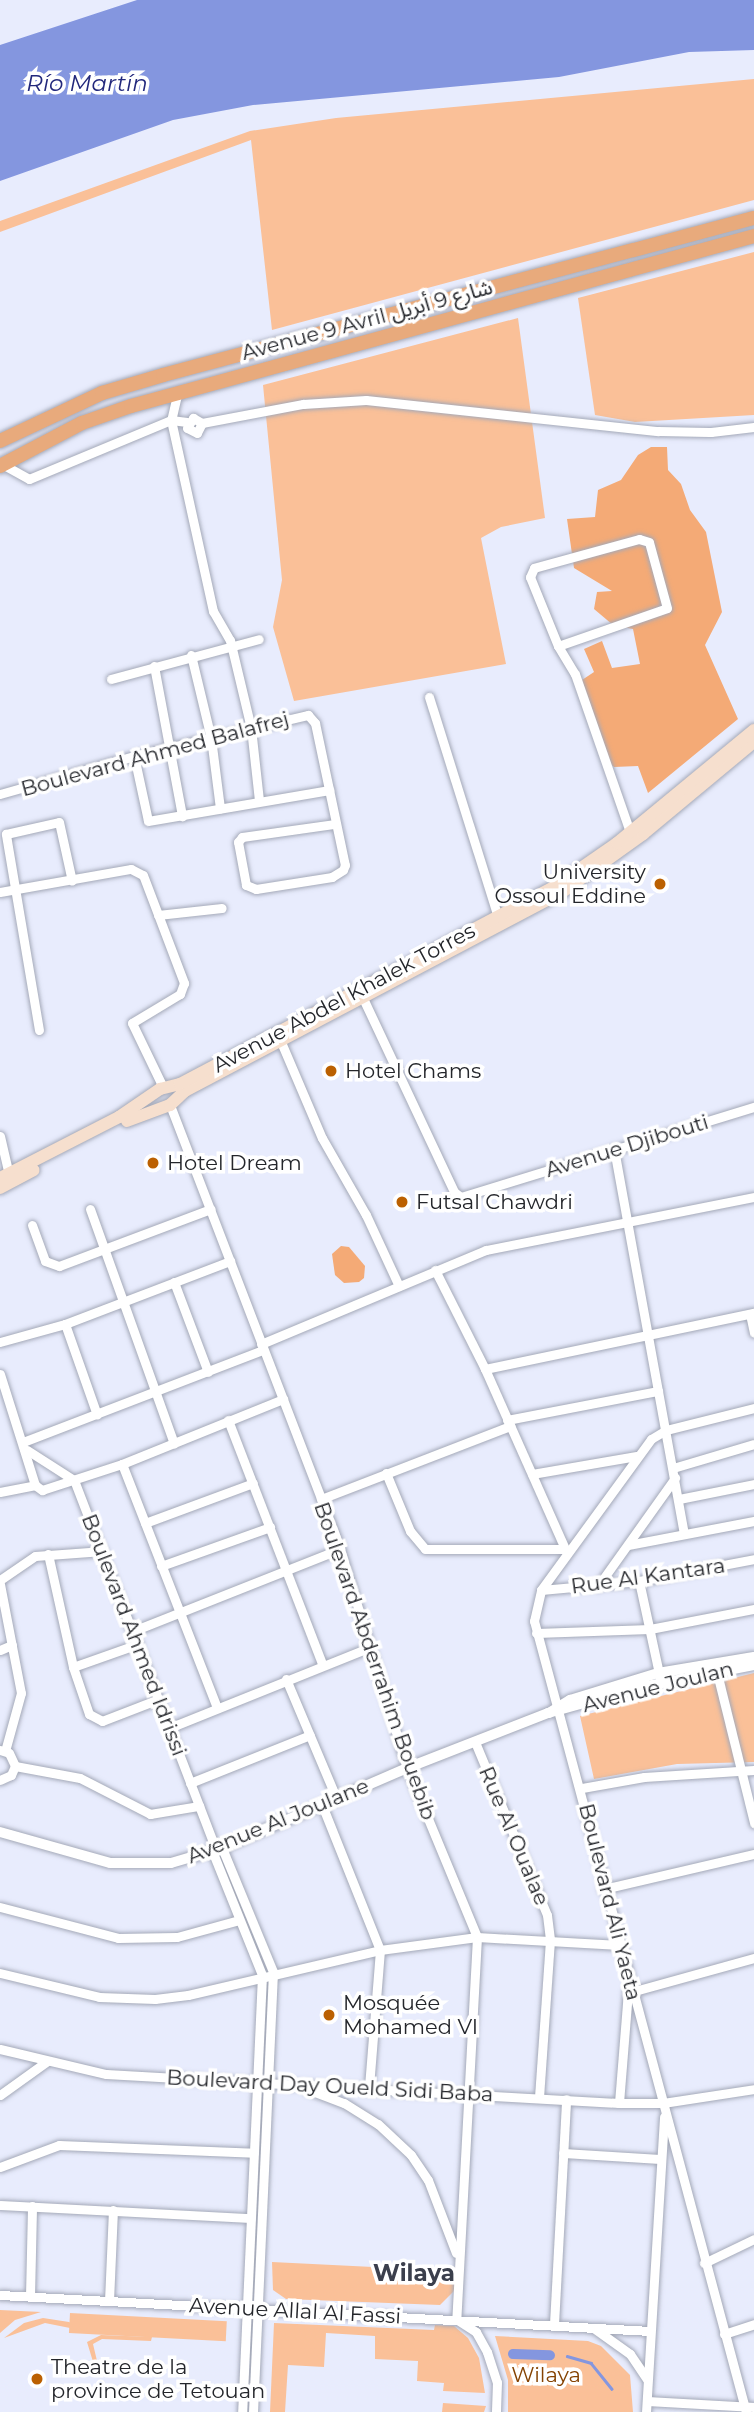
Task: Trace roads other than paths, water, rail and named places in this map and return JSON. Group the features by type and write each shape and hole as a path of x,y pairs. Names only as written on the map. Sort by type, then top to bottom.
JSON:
{"highway":[{"name":"Avenue 9 Avril شارع 9 أبريل","path":"0,441 91,398 163,375 754,218"},
{"name":"Avenue 9 Avril شارع 9 أبريل","path":"1,465 82,423 754,236"}],"main road":[{"name":"Avenue Abdel Khalek Torres","path":"4,1176 281,1041 576,873 754,730"},
{"name":"Avenue Abdel Khalek Torres","path":"0,1188 166,1097 580,881 754,742"}],"street":[{"path":"177,395 172,420 213,611 232,646 251,728 259,800"},
{"path":"176,439 197,418 202,423 303,404 366,400 658,431 711,432 754,427"},
{"path":"1,465 29,479 172,420 188,427"},
{"path":"558,646 667,608 649,542 639,540 530,572 558,646 575,674 630,832"},
{"path":"111,679 191,655 259,639"},
{"path":"191,655 211,738 219,808"},
{"path":"155,666 173,747 182,816"},
{"path":"429,697 498,917"},
{"name":"Boulevard Ahmed Balafrej","path":"0,794 134,756 311,716 329,790"},
{"path":"134,756 145,818 182,816 259,800 329,790 345,865 338,876 256,889 246,885 239,842 242,837 335,824"},
{"path":"39,1030 13,890 6,834 55,821 63,826 72,881"},
{"path":"0,892 135,869 143,875 158,915 222,908"},
{"name":"Boulevard Abderrahim Bouebib","path":"158,915 184,989 132,1025 166,1097 211,1209 340,1549 407,1768 477,1937 456,2319"},
{"name":"Avenue Djibouti","path":"361,995 454,1192 461,1197 754,1107"},
{"path":"281,1041 322,1138 366,1215 398,1286"},
{"path":"0,1136 4,1176"},
{"path":"614,1149 630,1223 646,1333 684,1533"},
{"path":"25,1446 208,1372 398,1286 486,1250 754,1197"},
{"path":"90,1209 174,1443"},
{"path":"32,1226 45,1261 53,1266 211,1209"},
{"path":"0,1342 65,1324 230,1261"},
{"path":"386,1473 410,1531 425,1549 566,1551 485,1369 435,1270"},
{"path":"174,1282 208,1372"},
{"path":"485,1369 646,1333 752,1314 754,1333"},
{"path":"65,1324 97,1415"},
{"path":"0,1374 25,1446 35,1485 42,1490 122,1464 283,1399"},
{"path":"321,1499 508,1423 658,1391"},
{"path":"666,1430 754,1408"},
{"path":"228,1420 322,1663"},
{"name":"Boulevard Ali Yaeta","path":"666,1430 650,1438 566,1551 541,1590 535,1605 536,1633 582,1788 603,1889 664,2106 704,2263 748,2408"},
{"path":"598,1586 628,1545 673,1473 754,1444"},
{"path":"25,1446 74,1480"},
{"path":"531,1474 636,1456"},
{"path":"122,1464 217,1708"},
{"name":"Boulevard Ahmed Idrissi","path":"74,1480 215,1848"},
{"path":"145,1524 253,1483"},
{"path":"679,1499 754,1484"},
{"path":"0,1492 35,1485"},
{"path":"628,1545 754,1521"},
{"path":"161,1566 270,1527"},
{"path":"133,1631 340,1549"},
{"path":"103,1551 48,1554 24,1560 0,1582 21,1693 2,1750 15,1766 80,1778 150,1814 199,1806"},
{"path":"48,1554 73,1667 86,1710 96,1720 159,1699"},
{"name":"Rue Al Kantara","path":"541,1590 639,1581 754,1559"},
{"path":"639,1581 660,1678"},
{"path":"536,1633 650,1629 754,1609"},
{"path":"73,1667 138,1644"},
{"path":"0,1650 12,1645"},
{"path":"169,1728 322,1663 370,1647"},
{"name":"Avenue Joulan","path":"716,1668 754,1657"},
{"name":"Avenue Joulan","path":"560,1708 660,1678 716,1668 754,1665"},
{"path":"716,1668 754,1823"},
{"path":"286,1679 337,1800"},
{"name":"Avenue Al Joulane","path":"0,1832 123,1865 156,1865 215,1848 560,1708"},
{"path":"190,1783 310,1735"},
{"name":"Rue Al Oualae","path":"475,1742 540,1892 550,1940 539,2098"},
{"path":"0,1780 11,1775 15,1766"},
{"path":"582,1788 644,1777 754,1770"},
{"path":"322,1805 380,1950 369,2087"},
{"path":"215,1848 239,1920 267,1974 257,2083 242,2412"},
{"path":"215,1848 267,1974 268,2083 253,2412"},
{"path":"603,1889 754,1854"},
{"path":"0,1907 118,1938 177,1937 239,1920"},
{"path":"0,1973 62,1990 122,2000 188,1995 267,1974 380,1950 477,1937 620,1945"},
{"path":"631,1992 754,1958"},
{"path":"619,2103 628,1982"},
{"name":"Boulevard Day Oueld Sidi Baba","path":"0,2049 106,2074 664,2106 754,2089"},
{"path":"0,2095 46,2062"},
{"path":"293,2085 344,2103 378,2124 411,2155 436,2197 459,2262"},
{"path":"554,2324 566,2099"},
{"path":"646,2412 664,2106"},
{"path":"0,2167 60,2145 254,2153"},
{"path":"564,2153 660,2160"},
{"path":"0,2205 251,2218"},
{"path":"30,2296 32,2206"},
{"path":"109,2301 113,2210"},
{"path":"704,2263 754,2239"},
{"name":"Avenue Allal Al Fassi","path":"0,2295 649,2331"},
{"path":"456,2319 477,2332 487,2352 497,2382 496,2412"},
{"path":"724,2334 754,2324"},
{"name":"Avenue Allal Al Fassi","path":"590,2327 631,2354 648,2380"},
{"path":"647,2401 748,2408"}],"water":[{"name":"Río Martín","path":"137,0 754,0 754,50 689,52 559,77 253,105 173,120 0,181 0,45"}],"waterway":[{"path":"513,2354 550,2355"},
{"path":"567,2356 591,2363 612,2389"}],"place":[{"name":"University Ossoul Eddine","path":"660,884"},
{"name":"Hotel Chams","path":"331,1071"},
{"name":"Hotel Dream","path":"153,1163"},
{"name":"Futsal Chawdri","path":"402,1202"},
{"name":"Mosquée Mohamed VI","path":"329,2015"},
{"name":"Theatre de la province de Tetouan","path":"37,2379"}],"district":[{"name":"Wilaya","path":"414,2273"}]}
